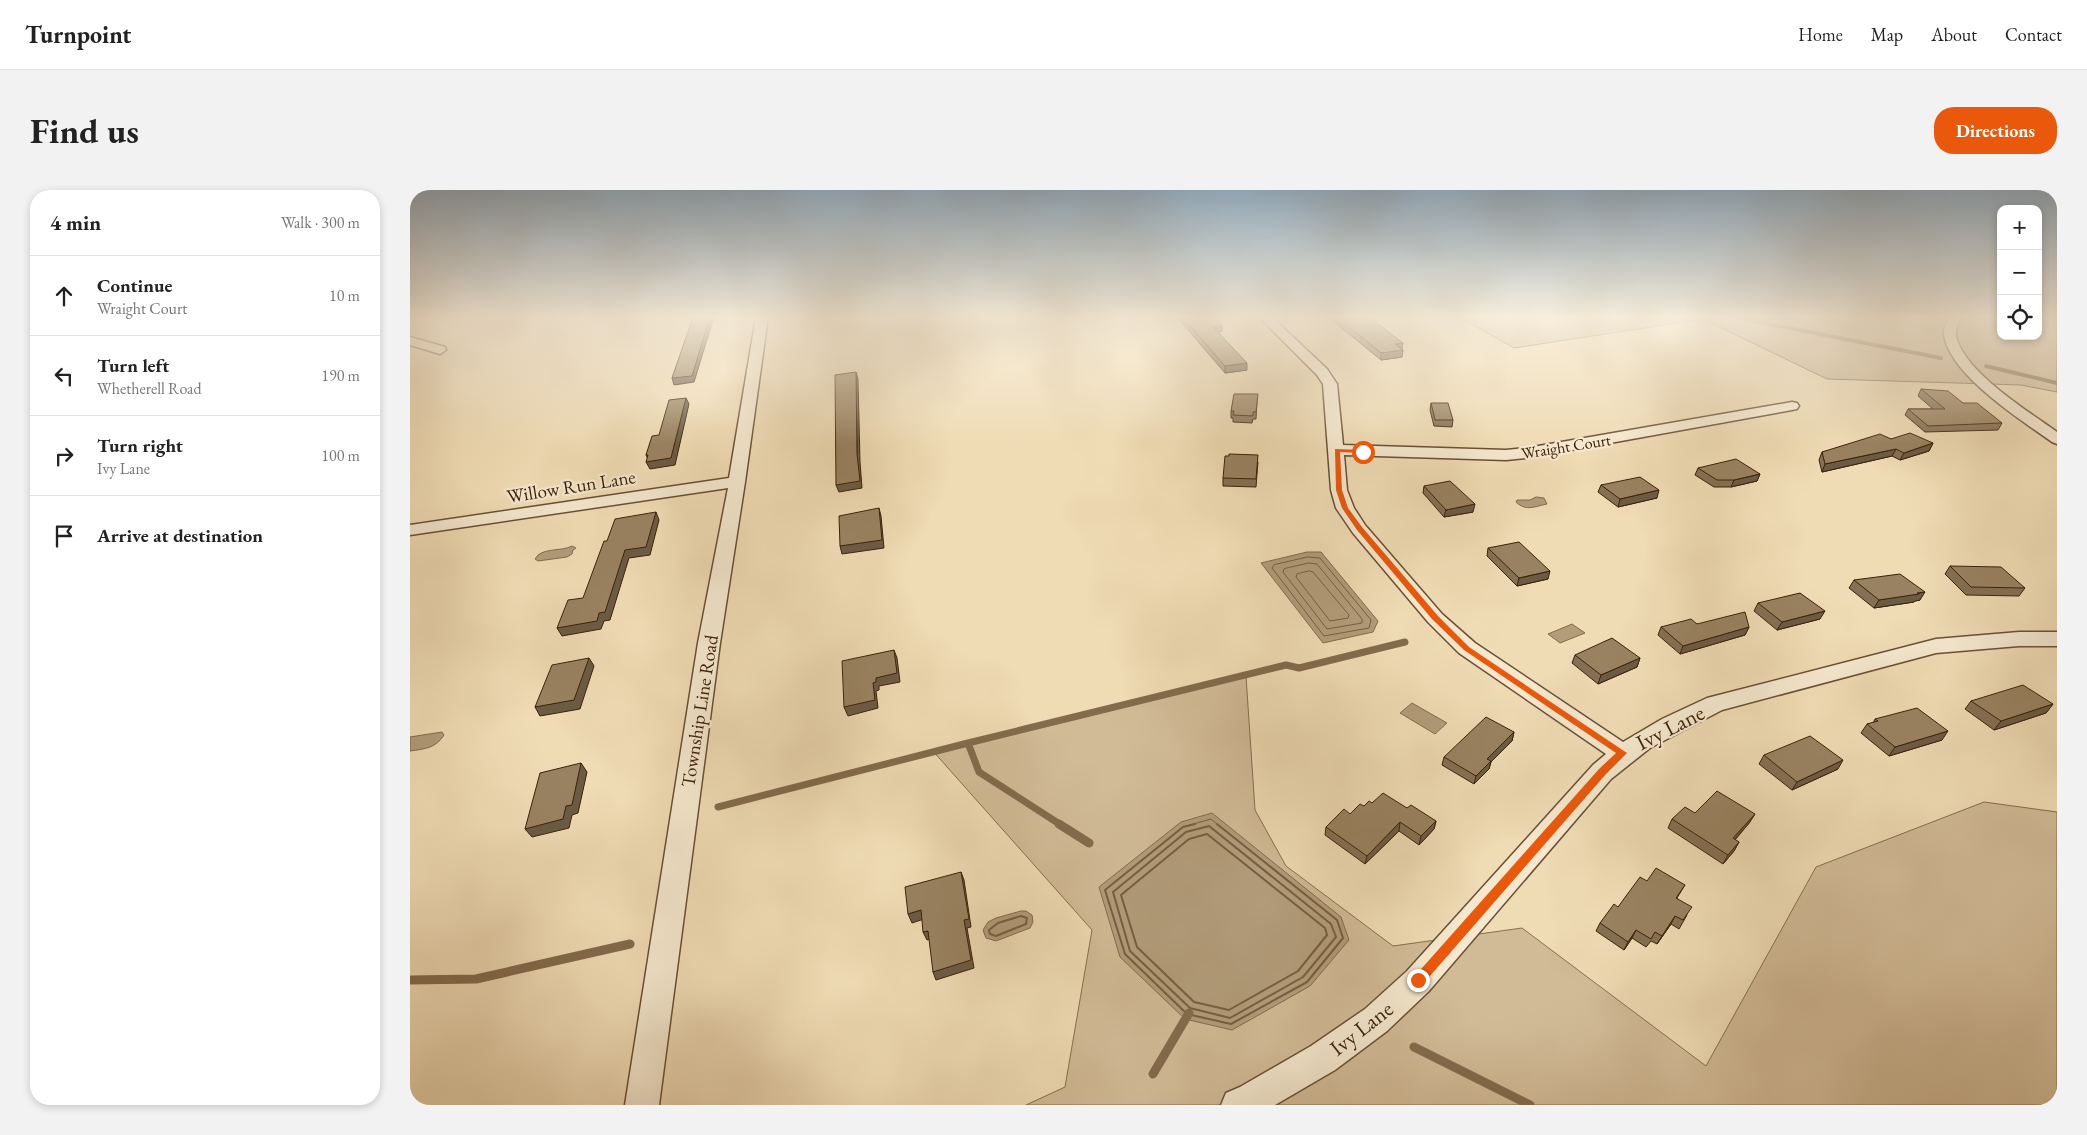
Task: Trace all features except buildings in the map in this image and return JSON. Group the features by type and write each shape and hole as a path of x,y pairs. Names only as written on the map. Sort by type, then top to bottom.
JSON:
{"street":[{"name":"Township Line Road","path":"642,1105 709,643 737,482 756,360"},
{"path":"1309,360 1322,372 1330,384 1339,490 1345,508 1359,529 1435,618 1466,648 1622,753"},
{"path":"1962,360 1980,381 2057,439"},
{"name":"Wraight Court","path":"1337,450 1506,455 1527,453 1792,406"},
{"name":"Willow Run Lane","path":"410,530 737,482"},
{"name":"Ivy Lane","path":"1238,1105 1249,1101 1323,1058 1376,1020 1418,980 1602,772 1622,753 1688,716 1715,704 1926,649 1978,642 2057,639"}],"shaded area":[{"path":"1787,360 2057,360 2057,392 2021,385 1827,379"},
{"path":"1246,676 1255,810 1286,866 1393,946 1522,928 1706,1066 1816,867 1984,802 2057,812 2057,1105 1026,1105 1065,1087 1092,930 932,750"}],"water":[{"path":"1536,497 1544,498 1547,504 1527,508 1516,502 1517,500 1530,500"},
{"path":"572,546 576,548 567,557 538,561 535,559 546,551"},
{"path":"1307,552 1321,552 1378,621 1373,632 1323,643 1261,563"},
{"path":"1572,624 1585,633 1560,643 1548,634"},
{"path":"1412,703 1447,723 1435,734 1400,713"},
{"path":"442,732 444,735 434,745 410,751 410,737"},
{"path":"1212,813 1341,917 1349,940 1310,986 1232,1030 1185,1019 1120,957 1099,887 1181,822"},
{"path":"1026,911 1032,915 1033,922 1030,928 996,941 986,938 983,930 988,922"}],"waterway":[{"path":"1986,366 2057,383"},
{"path":"968,743 1286,665 1299,668 1405,642"},
{"path":"718,807 968,743"},
{"path":"968,743 979,772 1061,825"},
{"path":"1059,824 1089,843"},
{"path":"410,980 476,979 630,944"},
{"path":"1153,1074 1189,1013"},
{"path":"1414,1047 1530,1105"}],"route":[{"path":"1363,452 1337,450 1339,490 1345,508 1359,529 1435,618 1466,648 1622,753 1602,772 1418,980"}]}
